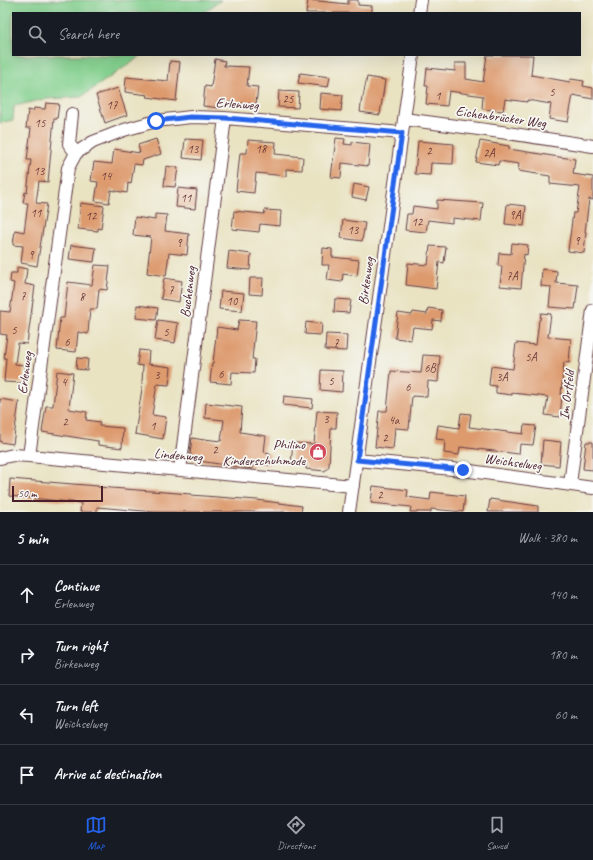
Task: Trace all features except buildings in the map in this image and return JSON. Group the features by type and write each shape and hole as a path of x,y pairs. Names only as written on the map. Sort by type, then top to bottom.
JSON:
{"street":[{"path":"419,12 421,0"},
{"name":"Birkenweg","path":"349,512 413,56"},
{"path":"72,114 69,144 76,153"},
{"name":"Erlenweg","path":"29,456 68,168 76,153 93,142 124,130 156,121 190,117 225,118 402,133"},
{"name":"Buchenweg","path":"180,470 225,118"},
{"name":"Eichenbrücker Weg","path":"404,119 593,146"},
{"name":"Im Ortfeld","path":"570,484 593,310"},
{"name":"Lindenweg","path":"0,458 13,455 29,456 353,486"},
{"name":"Weichselweg","path":"357,460 463,470 593,488"}],"green space":[{"path":"0,0 221,0 204,12 12,12 12,56 141,56 81,97 45,99 14,106 13,120 0,123"}],"place":[{"name":"Philino Kinderschuhmode","path":"318,452"}],"route":[{"path":"156,121 190,117 225,118 402,133 357,460 463,470"}]}
